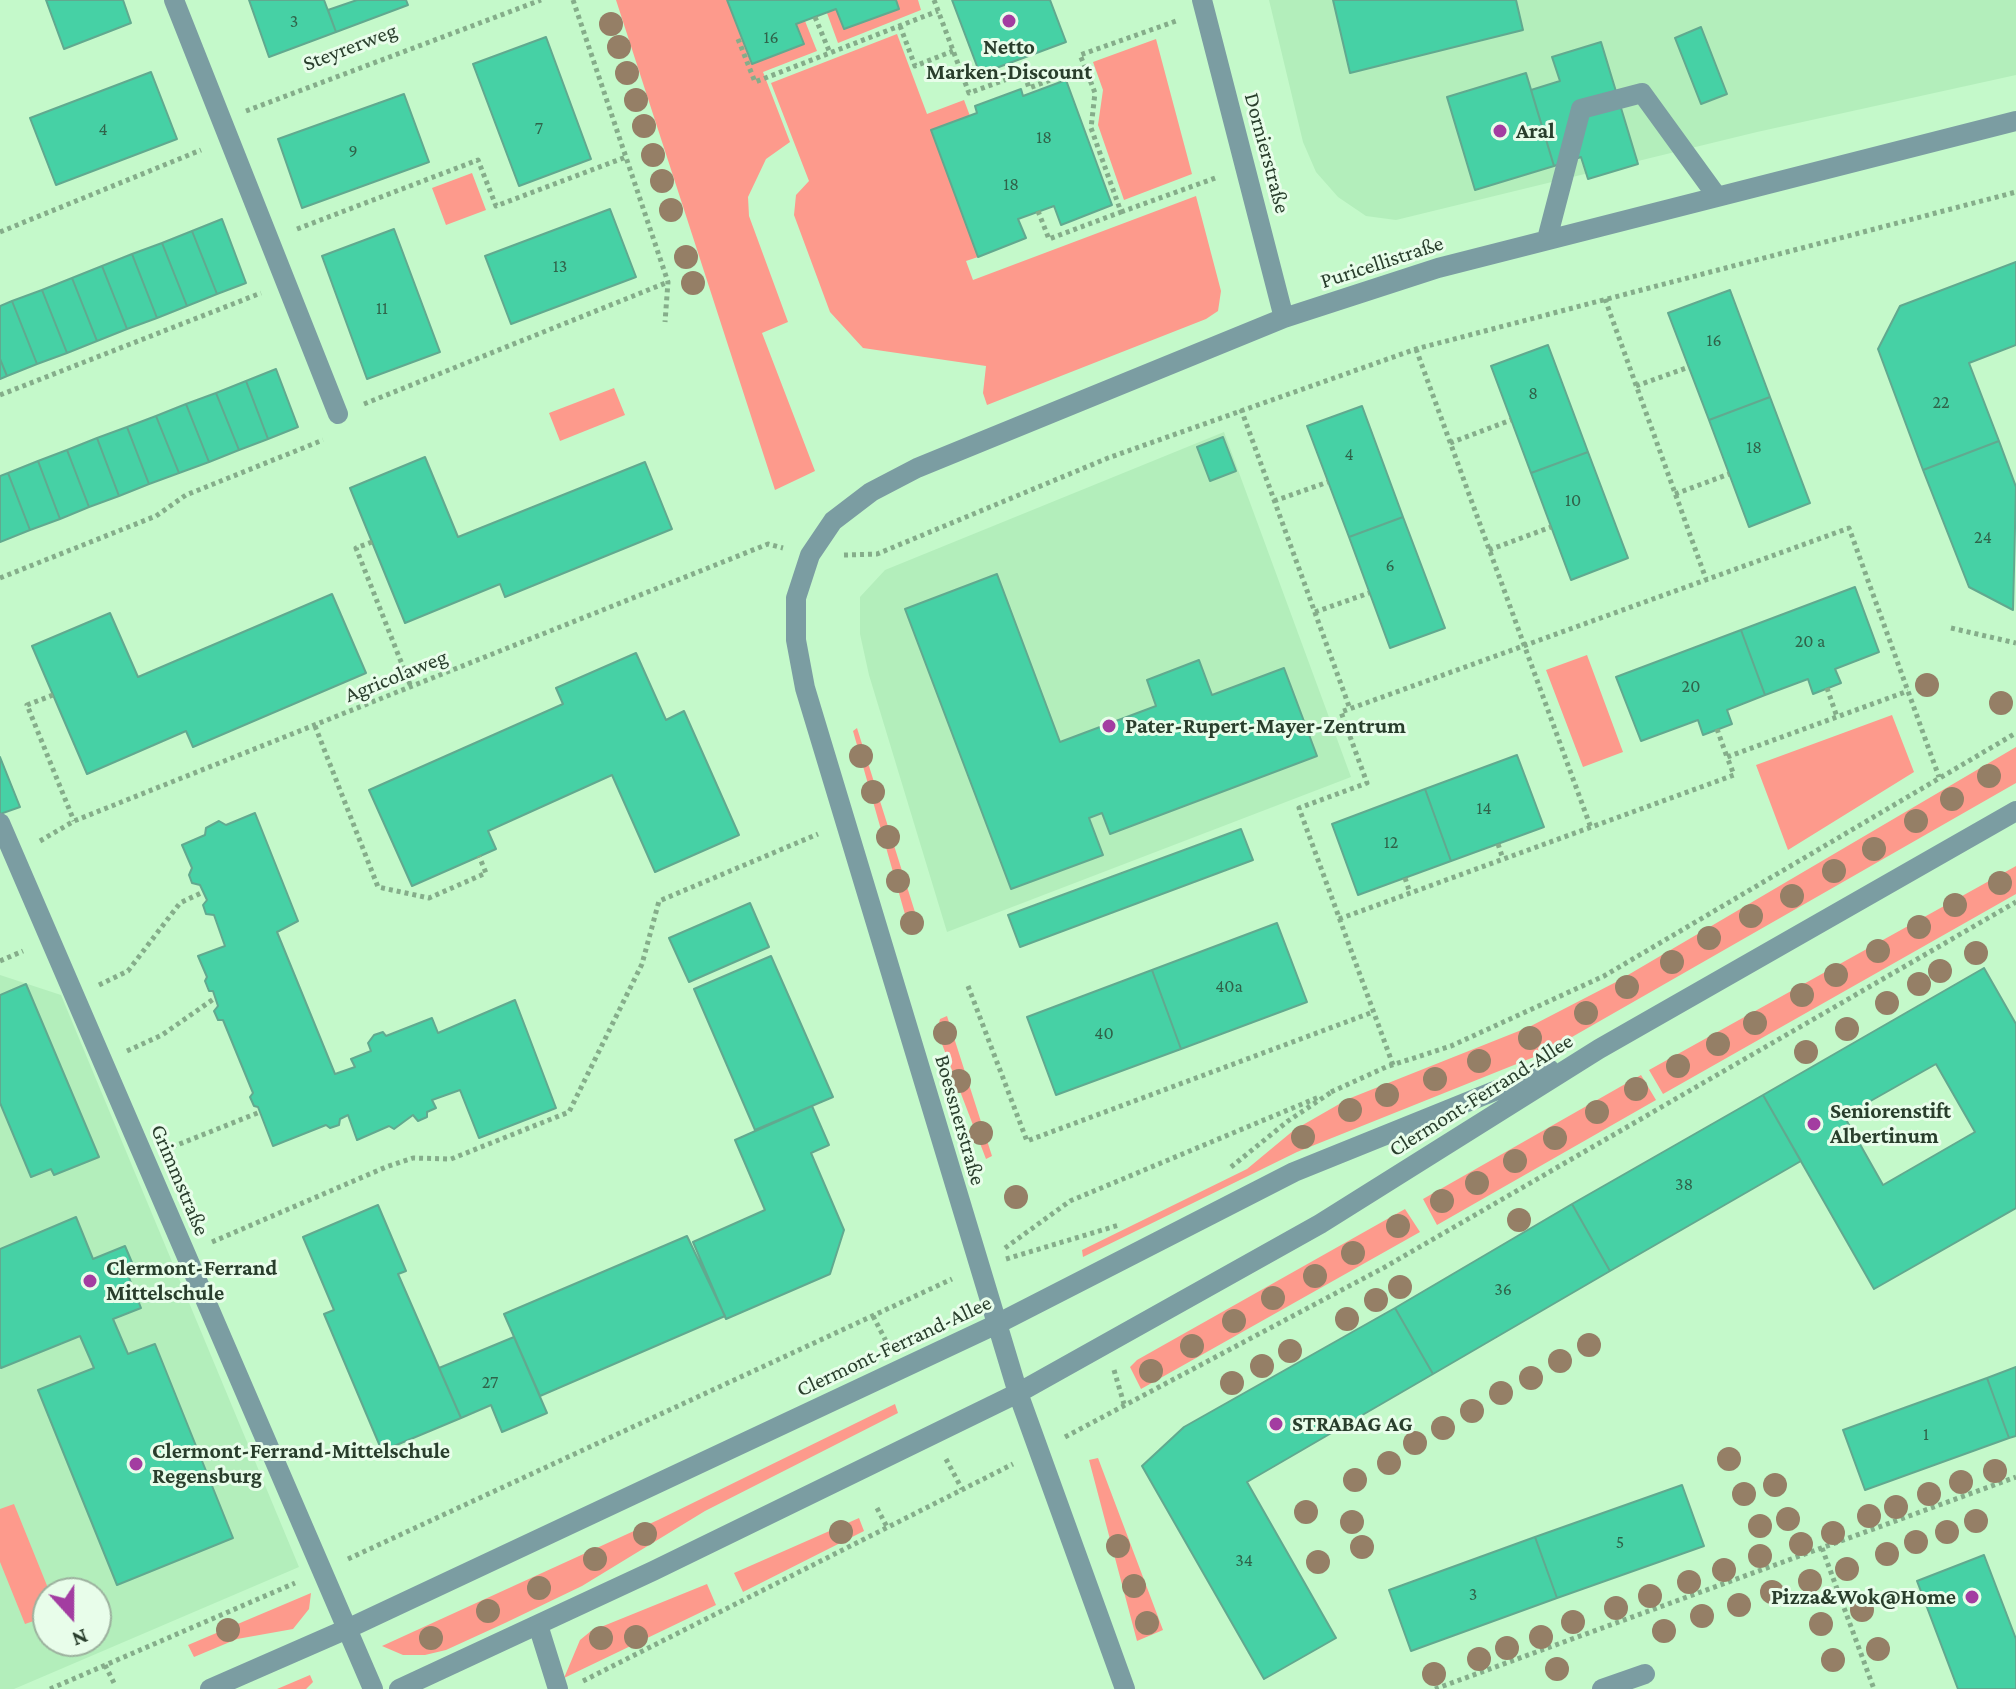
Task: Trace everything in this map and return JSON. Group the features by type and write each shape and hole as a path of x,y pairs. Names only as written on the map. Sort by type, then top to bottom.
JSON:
{"street":[{"path":"174,0 338,414"},
{"name":"Dornierstraße","path":"1204,5 1284,318"},
{"path":"1547,239 1581,109 1642,93 1716,195"},
{"name":"Puricellistraße","path":"810,555 833,521 871,492 917,468 1284,318 1438,268 2016,121"},
{"name":"Boessnerstraße","path":"810,555 796,598 796,640 805,688 1018,1393 1125,1689"},
{"name":"Clermont-Ferrand-Allee","path":"399,1689 1018,1393 1320,1224 1599,1049 2016,811"},
{"name":"Grimmstraße","path":"0,823 373,1689"},
{"name":"Clermont-Ferrand-Allee","path":"210,1689 347,1629 997,1324 1294,1172 1599,1049"},
{"path":"538,1625 558,1689"},
{"path":"1602,1689 1645,1674"}],"path":[{"name":"Steyrerweg","path":"0,232 224,130 541,0"},
{"path":"573,0 668,282 665,322"},
{"path":"934,0 969,93 1024,73 1029,88 1085,67"},
{"path":"1121,212 1091,128 1095,93 1080,55 1204,5"},
{"path":"738,39 755,82 938,11"},
{"path":"815,17 830,53"},
{"path":"900,26 915,66 953,51"},
{"path":"267,240 478,160 496,206 626,157"},
{"path":"1038,211 1049,239 1194,186"},
{"name":"Agricolaweg","path":"14,856 74,821 768,544 810,555 877,554 1108,458 1416,349 2016,192"},
{"path":"0,578 156,516 186,495 344,431 338,414 668,282"},
{"path":"0,395 284,284"},
{"path":"1605,299 1706,579"},
{"path":"1416,349 1591,828"},
{"path":"1636,386 1689,367"},
{"path":"1241,409 1350,709"},
{"path":"1450,443 1511,420"},
{"path":"1675,494 1729,474"},
{"path":"1274,501 1328,482"},
{"path":"1489,550 1551,527"},
{"path":"1393,1065 1299,808 1367,783 1341,712 1849,528 1939,777"},
{"path":"372,542 356,548 411,687"},
{"path":"1315,612 1369,593"},
{"path":"1951,628 2016,643"},
{"path":"1827,688 1837,717"},
{"path":"1727,757 1908,691"},
{"path":"53,695 27,705 74,821"},
{"path":"315,726 378,887 429,898 486,873 479,856"},
{"path":"1339,919 1734,775 1717,729"},
{"path":"978,1267 1070,1201 1393,1065 1451,1046 1604,976 2016,733"},
{"path":"185,1254 386,1167 413,1158 451,1159 569,1112 642,964 659,901 846,822"},
{"path":"1498,844 1503,859"},
{"path":"1405,878 1410,893"},
{"path":"76,995 128,971 180,903 203,892"},
{"path":"582,1682 1039,1451 1385,1267 2016,902"},
{"path":"968,986 1027,1141 1373,1012"},
{"path":"104,1062 162,1035 215,998"},
{"path":"1227,1169 1288,1121 1333,1091"},
{"path":"145,1158 260,1112"},
{"path":"50,1689 322,1571 978,1267 1084,1238 1130,1220"},
{"path":"873,1316 900,1370"},
{"path":"934,1435 962,1490"},
{"path":"1435,1689 2016,1477"},
{"path":"877,1508 887,1527"},
{"path":"1822,1548 1874,1689"},
{"path":"105,1665 114,1683"}],"shaded area":[{"path":"616,0 727,0 752,64 804,44 796,24 805,21 817,51 763,72 790,142 766,159 748,197 749,216 788,322 762,333 815,471 775,490"},
{"path":"896,0 918,0 921,10 838,43 827,13 836,9 844,29"},
{"path":"1269,0 2016,0 2016,75 1757,132 1396,220 1366,216 1338,197 1316,172 1303,142"},
{"path":"897,34 927,114 964,100 970,116 931,131 978,257 966,261 973,280 1196,196 1221,291 1218,311 1206,319 987,405 983,393 986,366 863,348 830,312 794,215 796,195 809,181 771,83"},
{"path":"1156,39 1192,174 1124,200 1098,125 1103,90 1093,62"},
{"path":"472,173 486,210 446,225 432,188"},
{"path":"614,388 625,415 560,441 549,413"},
{"name":"Pater-Rupert-Mayer-Zentrum","path":"1224,432 1351,777 947,932 869,675 860,634 860,597 885,570"},
{"path":"1587,655 1623,752 1583,767 1546,670"},
{"path":"1892,715 1914,772 1788,850 1756,765"},
{"path":"857,728 920,928 910,932 853,731"},
{"path":"2016,747 2016,783 1544,1053 1297,1152 1083,1257 1082,1250 1247,1169 1294,1130 1348,1099 1529,1027 1616,982"},
{"path":"2016,866 2016,894 1663,1094 1649,1070"},
{"name":"Clermont-Ferrand Mittelschule","path":"0,975 61,995 299,1567 112,1647 112,1577 32,1577 32,1657 89,1657 14,1689 0,1689"},
{"path":"947,1016 992,1156 986,1159 937,1031 940,1019"},
{"path":"1641,1075 1656,1100 1437,1225 1423,1199"},
{"path":"1405,1209 1420,1232 1141,1389 1130,1367 1137,1360"},
{"path":"895,1404 898,1413 705,1511 582,1586 505,1623 446,1650 425,1655 403,1655 382,1646 658,1520"},
{"path":"1098,1458 1163,1630 1137,1641 1089,1460"},
{"path":"14,1504 44,1577 32,1577 32,1622 25,1624 0,1562 0,1509"},
{"path":"859,1518 864,1531 743,1592 734,1573"},
{"path":"707,1584 716,1605 564,1678 580,1640 591,1631"},
{"path":"311,1593 309,1609 293,1629 237,1639 194,1657 188,1645"},
{"path":"310,1675 313,1682 306,1689 277,1689"}],"building":[{"path":"46,0 123,0 131,23 64,49"},
{"path":"249,0 324,0 336,32 269,57"},
{"path":"357,0 406,0 408,5 336,32 328,10"},
{"path":"727,0 896,0 899,9 844,29 836,9 796,24 804,44 752,64"},
{"name":"Netto Marken-Discount","path":"952,0 1050,0 1066,42 980,74"},
{"path":"1333,0 1516,0 1523,30 1350,73"},
{"path":"1701,27 1727,94 1701,104 1675,38"},
{"path":"546,37 591,159 519,186 473,64"},
{"path":"1601,42 1638,164 1588,179 1581,157 1554,166 1531,90 1560,81 1552,57"},
{"path":"151,72 177,139 56,185 30,118"},
{"name":"Aral","path":"1526,73 1554,166 1475,190 1447,97"},
{"path":"1066,80 1112,205 1061,225 1054,206 1018,219 1026,238 978,257 931,130 977,113 975,106 1021,89 1023,96"},
{"path":"404,94 429,162 302,208 278,139"},
{"path":"610,209 636,277 511,324 485,256"},
{"path":"222,219 246,283 217,294 192,231"},
{"path":"394,229 440,352 367,379 322,256"},
{"path":"192,231 217,294 187,306 162,243"},
{"path":"162,243 187,306 157,318 132,254"},
{"path":"132,254 157,318 127,329 102,266"},
{"path":"2016,262 2016,345 1969,363 1999,441 1923,470 1878,349 1900,306"},
{"path":"102,266 127,329 97,341 72,278"},
{"path":"72,278 97,341 67,353 42,290"},
{"path":"42,290 67,353 37,364 12,301"},
{"path":"1730,290 1770,397 1709,420 1668,313"},
{"path":"12,301 37,364 7,376 0,359 0,306"},
{"path":"1548,345 1588,452 1531,473 1491,366"},
{"path":"0,359 7,376 0,379"},
{"path":"276,369 298,427 268,439 246,381"},
{"path":"246,381 268,439 239,450 216,393"},
{"path":"216,393 239,450 209,462 186,404"},
{"path":"1770,397 1810,503 1749,527 1709,420"},
{"path":"186,404 209,462 179,473 156,416"},
{"path":"1362,406 1403,517 1349,537 1307,426"},
{"path":"156,416 179,473 149,484 127,427"},
{"path":"127,427 149,484 119,496 97,438"},
{"path":"1223,437 1236,471 1210,481 1197,447"},
{"path":"97,438 119,496 89,507 67,450"},
{"path":"1999,441 2016,487 2013,610 1969,587 1923,470"},
{"path":"67,450 89,507 60,519 38,461"},
{"path":"1588,452 1628,558 1571,580 1531,473"},
{"path":"425,457 458,537 645,462 672,529 505,597 500,584 405,623 350,488"},
{"path":"38,461 60,519 30,530 8,473"},
{"path":"8,473 30,530 0,542 0,476"},
{"path":"1403,517 1445,628 1390,648 1349,537"},
{"path":"997,574 1060,742 1156,706 1147,680 1199,660 1212,695 1284,668 1317,756 1110,834 1102,813 1089,818 1103,855 1011,889 905,609"},
{"path":"1855,587 1879,652 1835,669 1841,683 1813,694 1808,679 1765,695 1741,630"},
{"path":"332,594 366,673 193,747 186,731 87,774 32,646 110,613 138,677"},
{"path":"1741,630 1765,695 1727,710 1732,724 1703,735 1698,720 1641,741 1616,677"},
{"path":"636,653 666,720 684,711 739,835 655,872 612,775 488,831 496,849 412,886 369,790 563,704 556,688"},
{"path":"1517,755 1544,827 1451,861 1425,789"},
{"path":"0,757 20,807 0,814"},
{"path":"1425,789 1451,861 1358,895 1332,824"},
{"path":"255,813 298,921 277,932 335,1074 355,1067 351,1059 371,1051 368,1043 374,1035 383,1032 386,1036 432,1018 438,1033 515,1000 556,1108 479,1138 460,1090 432,1100 436,1108 427,1112 427,1117 418,1121 413,1115 394,1129 389,1126 357,1140 348,1115 340,1119 339,1125 330,1128 326,1125 273,1146 258,1107 254,1106 250,1097 253,1093 223,1020 218,1020 214,1011 218,1006 213,991 209,991 205,981 207,977 198,956 225,946 214,915 206,914 203,905 207,900 200,885 192,883 189,875 192,868 182,845 205,835 206,828 219,821 226,825"},
{"path":"1241,829 1253,860 1020,947 1008,915"},
{"path":"750,903 769,947 689,982 669,938"},
{"path":"1277,923 1307,1002 1181,1049 1152,970"},
{"path":"771,956 833,1097 755,1130 694,989"},
{"name":"Seniorenstift Albertinum","path":"1984,968 2016,1024 2016,1208 1874,1289 1763,1095","holes":["1936,1064 1975,1132 1883,1185 1844,1116"]},
{"path":"1152,970 1181,1049 1056,1095 1027,1017"},
{"path":"26,984 99,1157 54,1175 51,1169 31,1177 0,1103 0,995"},
{"path":"1763,1095 1801,1161 1610,1271 1572,1204"},
{"path":"812,1106 829,1145 811,1153 844,1230 830,1274 726,1319 693,1242 765,1210 735,1140"},
{"path":"1572,1204 1610,1271 1433,1374 1395,1308"},
{"path":"378,1205 406,1271 398,1274 461,1418 382,1451 324,1314 334,1310 303,1237"},
{"name":"Clermont-Ferrand-Mittelschule Regensburg","path":"76,1217 93,1259 125,1246 136,1272 128,1275 141,1308 113,1319 128,1354 155,1344 233,1538 117,1585 38,1390 94,1368 80,1336 1,1368 0,1365 0,1249"},
{"path":"687,1236 725,1316 540,1396 504,1314"},
{"path":"1395,1308 1433,1374 1247,1482 1336,1638 1264,1679 1142,1466 1184,1427"},
{"path":"514,1337 547,1413 502,1432 491,1405 461,1418 439,1368"},
{"path":"2016,1367 2016,1436 2009,1438 1987,1378"},
{"path":"1987,1378 2009,1438 1865,1490 1843,1430"},
{"path":"1682,1485 1704,1546 1557,1598 1535,1537"},
{"path":"1535,1537 1557,1598 1411,1651 1389,1590"},
{"path":"1984,1555 2016,1639 2016,1689 1958,1689 1917,1581"}],"place":[{"name":"Netto Marken-Discount","path":"1009,21"},
{"name":"Aral","path":"1500,131"},
{"name":"Pater-Rupert-Mayer-Zentrum","path":"1109,726"},
{"name":"Seniorenstift Albertinum","path":"1814,1124"},
{"name":"Clermont-Ferrand Mittelschule","path":"90,1281"},
{"name":"STRABAG AG","path":"1276,1424"},
{"name":"Clermont-Ferrand-Mittelschule Regensburg","path":"136,1464"},
{"name":"Pizza&Wok@Home","path":"1972,1597"}]}
